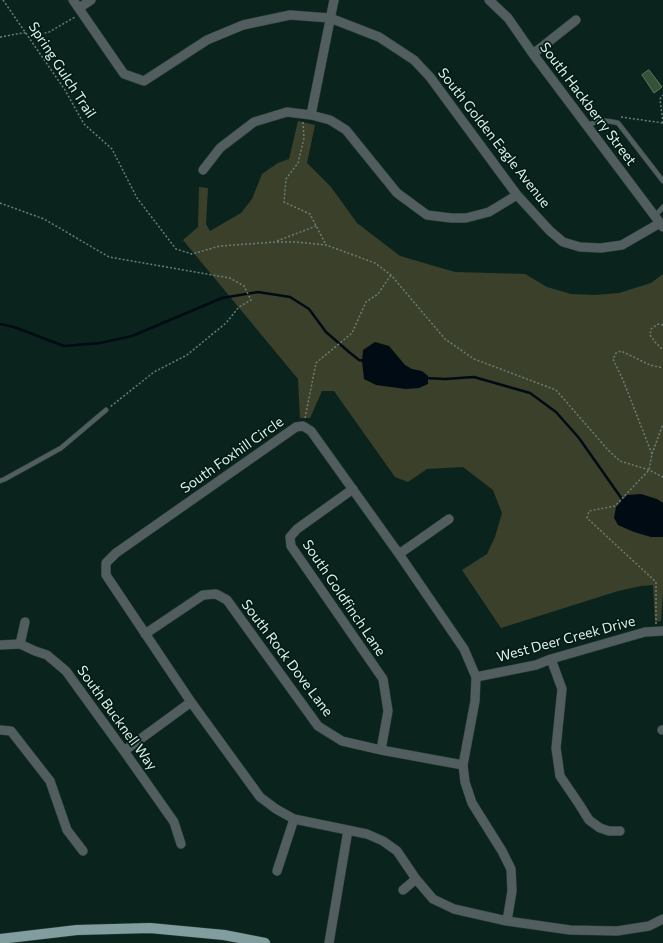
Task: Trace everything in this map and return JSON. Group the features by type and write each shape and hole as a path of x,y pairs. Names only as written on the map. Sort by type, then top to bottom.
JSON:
{"main road":[{"path":"0,939 77,930 150,928 224,935 265,943"}],"street":[{"path":"73,0 80,10 91,0"},
{"path":"306,114 334,0"},
{"name":"South Hackberry Street","path":"489,0 508,18 533,54 659,222"},
{"name":"South Golden Eagle Avenue","path":"80,10 124,74 144,81 207,40 243,25 290,15 330,18 379,36 414,60 430,77 517,195 550,231 563,242 580,247 601,248 622,245 659,222"},
{"path":"533,54 576,20"},
{"path":"203,170 220,148 254,122 286,112 306,114 330,120 346,130 397,193 427,215 450,218 466,218 489,212 517,195"},
{"name":"South Foxhill Circle","path":"507,920 512,891 511,869 502,851 472,803 465,782 463,765 475,701 476,678 464,649 399,554 311,431 303,426 296,427 116,553 106,563 106,575 191,702 260,797 276,809 294,819 368,834 383,841 397,851 416,879 433,899 454,909 507,920 570,930 617,931 649,926 663,919"},
{"name":"South Goldfinch Lane","path":"353,489 297,529 290,537 290,546 382,679 388,711 381,750"},
{"path":"399,554 449,519"},
{"name":"South Rock Dove Lane","path":"145,634 203,596 216,594 227,600 318,726 342,741 381,750 463,765"},
{"path":"20,644 25,622"},
{"name":"West Deer Creek Drive","path":"476,678 536,665 551,659 645,632 660,632"},
{"name":"South Bucknell Way","path":"0,645 20,644 47,655 66,671 174,822 181,844"},
{"path":"551,659 562,689 556,748 560,776 580,804 589,820 600,828 609,831 620,831"},
{"path":"124,751 191,702"},
{"path":"0,730 11,731 50,781 67,830 83,851"},
{"path":"277,871 294,819"},
{"path":"328,943 348,830"},
{"path":"403,890 416,879"}],"lane":[{"path":"587,126 595,121 607,120 618,123 663,181"},
{"path":"659,222 663,206"},
{"path":"0,481 61,448 106,410"}],"path":[{"name":"Spring Gulch Trail","path":"3,0 65,90 84,124 112,149 138,198 176,249 192,254 220,246 296,242 326,245 375,263 391,275 445,339 474,359 556,390 608,450 620,461 649,470 663,477"},
{"path":"29,37 49,32 80,10"},
{"path":"0,37 18,33 26,33"},
{"path":"663,95 660,99 663,123"},
{"path":"306,114 304,138 298,162 286,179 284,202 310,214 326,245"},
{"path":"0,203 44,219 109,256 230,278 244,286 250,300 239,307 226,323 187,355 154,372 106,410"},
{"path":"276,242 316,226"},
{"path":"303,426 316,363 352,333 366,302 378,294 391,275"},
{"path":"663,325 658,324 651,329 650,335 663,350"},
{"path":"652,454 624,380 613,359 616,353 621,351 650,365 663,368"},
{"path":"660,632 656,582 587,518 589,510 614,506 649,470 652,454 663,424"}],"green space":[{"path":"298,121 315,125 307,163 331,187 357,223 400,256 455,272 525,274 547,287 571,294 595,295 619,293 651,283 663,274 663,592 661,621 655,622 653,585 618,591 501,628 462,570 487,554 495,537 502,513 493,490 463,467 427,469 408,482 395,477 334,391 322,391 310,418 300,418 298,379 183,240 198,227 199,187 208,188 206,224 210,231 241,213 252,199 262,174 278,163 289,159"}],"shaded area":[{"path":"375,342 389,346 405,365 412,369 422,371 428,376 428,384 419,388 406,389 376,385 364,379 362,361 363,350"},
{"path":"641,494 657,499 663,503 663,537 651,537 634,532 618,525 614,518 616,507 627,495"}],"building":[{"path":"649,70 662,87 654,93 642,75"}],"waterway":[{"path":"0,324 14,327 64,346 100,343 132,336 222,298 258,292 290,297 309,309 326,332 359,360 364,361"},
{"path":"425,378 445,379 474,377 530,393 556,412 579,438 624,502"}]}
